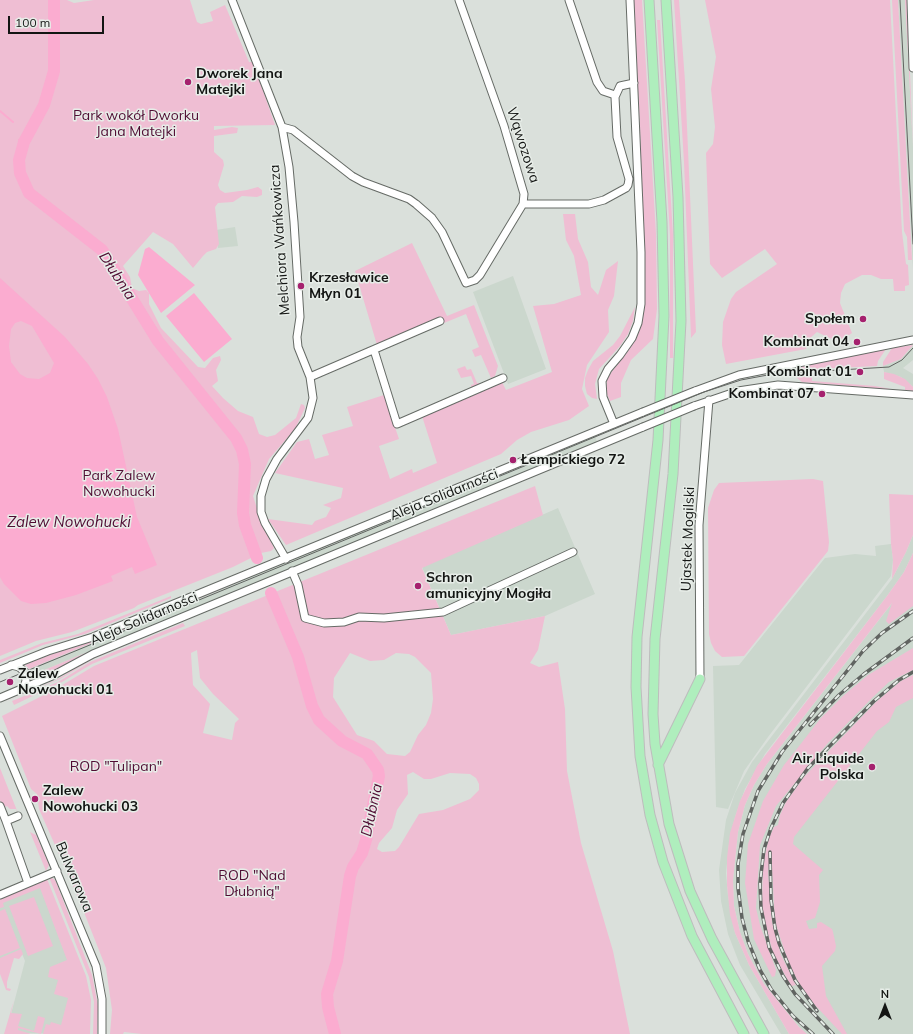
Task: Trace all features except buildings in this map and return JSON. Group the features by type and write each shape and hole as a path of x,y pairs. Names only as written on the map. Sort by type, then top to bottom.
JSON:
{"main road":[{"path":"649,0 662,222 664,316 658,440 637,637 636,692 639,746 650,815 663,862 692,936 744,1034"},
{"path":"666,0 678,197 681,321 674,474 657,613 653,667 653,714 658,766 669,824 690,891 712,939 764,1034"},
{"path":"658,766 700,679"}],"street":[{"name":"Melchiora Wańkowicza","path":"232,0 282,127 289,167 300,316 297,337 298,346 310,377 313,398 308,418 277,459 266,479 261,496 261,512 265,523 286,559"},
{"name":"Wąwozowa","path":"282,127 293,130 352,176 363,182 409,199 422,209 432,218 442,232 466,283 474,280 480,275 523,204 524,190 509,140 459,0"},
{"path":"569,0 596,82 603,91 615,95"},
{"path":"614,424 604,397 602,381 608,368 620,355 632,338 638,323 641,304 641,252 630,0"},
{"path":"911,0 913,68"},
{"path":"523,204 573,205 597,203 614,195 628,185 629,179 622,158 616,127 615,95 618,87 622,84 634,83"},
{"path":"310,377 440,321"},
{"name":"Aleja Solidarności","path":"0,670 48,651 79,643 695,391 739,375 913,340"},
{"path":"374,350 397,424 503,378"},
{"name":"Aleja Solidarności","path":"0,698 52,676 93,654 709,400 738,391 778,385 913,395"},
{"name":"Ujastek Mogilski","path":"700,679 699,525 709,400"},
{"path":"292,571 298,585 305,618 324,623 344,622 359,617 392,617 443,612 573,552"},
{"path":"11,665 19,667 25,672 26,681 22,689"},
{"name":"Bulwarowa","path":"0,736 97,970 102,999 102,1034"},
{"path":"0,806 28,883"},
{"path":"6,821 18,816"},
{"path":"0,895 57,871"}],"shaded area":[{"path":"898,0 905,0 913,147 913,269"},
{"path":"235,227 238,246 218,248 216,230"},
{"path":"513,276 546,369 508,384 473,292"},
{"path":"913,345 913,360 903,368 913,374 913,387 901,377 884,372 883,366 901,359"},
{"path":"595,435 597,442 32,675 29,669"},
{"path":"558,508 595,594 545,616 451,635 422,567"},
{"path":"913,535 913,553 904,572 765,754 745,789 735,817 729,844 726,873 728,896 735,933 749,965 789,1034 781,1034 740,965 728,934 721,901 719,870 726,820 735,793 752,762 892,579"},
{"path":"891,544 893,560 891,576 768,737 744,771 728,809 716,807 713,666 739,665 825,558 855,554 876,556 875,546"},
{"path":"913,572 913,1034 807,1034 799,1027 764,984 748,954 740,932 734,906 733,880 738,832 745,805 754,785 767,764 893,602"},
{"path":"44,885 76,958 85,1034 6,1033 25,961 21,951 0,960 0,903"}],"green space":[{"path":"0,0 67,0 74,3 94,0 190,0 197,22 201,24 213,21 210,12 225,5 249,62 253,62 275,125 214,126 214,130 232,127 238,128 237,133 214,136 214,152 223,160 224,165 218,185 220,190 225,193 258,187 262,190 262,195 257,197 242,196 233,202 218,203 215,207 219,244 216,249 207,252 193,268 173,244 153,232 123,266 130,277 132,288 139,291 146,290 149,293 149,304 161,328 198,367 205,368 213,358 220,356 221,360 216,370 218,381 212,386 238,411 253,417 259,434 267,437 275,435 296,418 301,404 304,405 305,408 295,429 269,459 253,496 262,524 274,548 271,551 261,553 233,567 138,605 134,608 72,632 36,641 0,656"},
{"path":"633,0 642,0 656,234 657,309 653,339 631,360 621,383 621,397 610,401 606,392 607,378 628,351 638,333 644,311 645,295 640,125"},
{"path":"674,0 679,0 685,81 696,332 691,338 684,162"},
{"path":"705,0 890,0 902,232 906,264 908,265 909,285 905,286 905,291 894,291 893,279 881,279 871,275 862,275 845,284 841,293 840,303 852,333 843,339 834,340 817,332 809,339 806,349 726,364 722,345 723,322 731,299 736,292 777,264 765,249 722,278 710,264 706,153 713,144 715,127 711,89 716,57"},
{"path":"892,0 898,0 912,260 908,260 907,237 904,231"},
{"path":"905,0 907,0 913,147"},
{"path":"657,20 660,20 673,235 673,358 670,358 670,235"},
{"path":"563,214 575,214 578,239 588,262 591,287 598,295 606,270 618,261 614,296 608,310 609,332 587,365 582,389 589,406 569,420 531,432 517,440 501,454 286,545 268,519 312,525 315,521 326,517 331,508 323,505 341,498 343,488 275,473 297,442 309,439 315,459 329,455 322,435 353,426 347,407 384,395 399,439 379,446 390,479 412,469 413,473 437,463 422,416 502,382 506,390 552,372 533,306 554,304 581,295 574,256 566,240"},
{"path":"412,243 447,316 474,305 498,366 495,376 491,378 481,355 475,357 472,350 479,347 466,314 444,323 441,317 377,345 355,271"},
{"path":"635,307 633,321 628,334 620,346 599,369 595,384 597,399 592,398 587,394 585,386 585,378 588,370 593,361 613,345 620,336"},
{"path":"913,345 901,359 883,366 883,362 892,348"},
{"path":"886,349 878,361 877,366 796,370 799,367"},
{"path":"465,366 467,370 471,369 477,383 482,383 471,387 471,385 474,384 471,376 461,378 457,369"},
{"path":"884,372 894,374 905,379 913,387 913,391 905,390 905,387 884,379"},
{"path":"812,376 812,381 875,386 896,390 802,382 796,377"},
{"path":"813,479 823,481 829,542 828,551 744,656 722,657 715,651 709,634 708,508 714,490 719,483"},
{"path":"535,486 543,515 422,568 451,635 545,616 538,650 530,663 539,667 558,662 565,709 567,771 581,843 613,951 630,1034 142,1034 124,1032 123,1034 110,1034 112,1010 106,968 78,897 39,809 37,794 31,789 2,716 54,690 94,666","holes":["197,650 200,678 213,694 239,719 235,723 232,740 203,733 210,704 193,685 191,653","350,653 370,661 384,660 396,653 409,654 415,657 431,673 433,699 431,713 426,725 418,735 410,752 405,756 387,754 374,741 357,735 333,697 334,678","413,772 424,779 431,779 450,773 470,774 476,778 479,784 479,790 470,799 443,810 419,814 399,847 395,851 382,852 377,849 379,843 392,828 397,810 408,794 407,775"]},
{"path":"889,494 913,495 913,535 892,579 893,560"},
{"path":"913,553 913,606 889,624 886,621 892,603 767,764 754,785 745,805 738,832 733,880 734,906 740,932 748,954 764,984 799,1027 807,1034 789,1034 749,965 735,933 730,915 727,885 727,858 730,833 740,801 757,766 887,596 904,572"},
{"path":"246,579 29,669 25,665 52,654 82,645"},
{"path":"255,583 86,653 59,669 31,680 32,675"},
{"path":"171,596 171,598 85,634 43,645 0,663 0,660 42,643 78,634"},
{"path":"182,622 93,659 60,679 0,704 56,680 92,659"},
{"path":"183,623 185,626 92,664 62,682 14,705 12,701 58,682 90,662"},
{"path":"913,648 913,670 889,682 873,697 827,744 776,806 760,845 756,908 760,925 776,970 775,976 772,977 754,939 745,883 748,844 763,801 784,765 820,719 843,696 868,675"},
{"path":"913,675 913,698 896,707 889,722 877,731 794,837 793,844 823,870 819,875 820,902 815,918 806,921 809,929 817,928 817,923 821,922 832,929 833,932 836,946 835,951 822,966 826,996 847,1034 842,1034 814,1004 801,987 789,964 775,922 772,869 769,867 768,872 772,922 781,955 796,985 791,986 773,953 762,906 763,863 769,838 774,827 778,825 780,815 786,802 804,777 876,702 901,681"},
{"path":"0,768 18,813 16,809 10,809 7,806 3,808 0,800"},
{"path":"30,832 36,835 49,865 46,871"},
{"path":"49,877 54,879 56,882 92,975 98,1006 97,1034 93,1034 94,1002 89,977"},
{"path":"47,879 86,976 91,1000 90,1034 43,1034 46,1024 50,1025 51,1022 61,1025 68,998 54,994 58,980 48,977 50,967 67,960 40,888 3,903 4,907 0,908 0,898"},
{"path":"34,897 53,946 28,956 9,906"},
{"path":"5,909 20,948 0,956 0,911"},
{"path":"21,949 23,954 19,959 14,958 7,982 7,988 11,989 10,991 6,990 0,974 0,958"},
{"path":"14,1000 11,1013 22,1014 18,1026 34,1031 38,1016 45,1018 41,1034 18,1028 18,1030 31,1034 4,1034"}],"water":[{"path":"149,247 195,285 161,313 138,275 145,249"},
{"name":"Zalew Nowohucki","path":"0,278 65,337 88,364 98,379 107,397 118,429 137,517 157,565 135,574 132,567 111,576 113,581 76,595 46,603 31,604 21,601 4,584 0,577","holes":["21,321 32,326 54,363 50,373 39,379 27,378 20,374 11,362 9,346 11,329 15,323"]},
{"path":"194,293 232,339 204,362 166,316"}],"waterway":[{"name":"Dłubnia","path":"54,0 54,71 44,105 24,142 19,160 20,173 29,193 102,250 158,341 236,438 242,450 245,464 243,513 245,525 257,558"},
{"path":"0,111 13,122"},
{"name":"Dłubnia","path":"19,140 23,144"},
{"name":"Dłubnia","path":"271,593 298,657 312,706 319,720 342,741 367,754 378,770 379,776 366,840 362,853 353,867 350,876 337,961 327,994 328,1007 335,1034"}],"tram line":[{"path":"900,0 913,244"},
{"path":"0,682 704,392 741,380 773,374 889,367 902,360 913,348"}],"railway":[{"path":"813,1034 793,1016 771,989 760,970 748,941 742,918 738,888 738,864 743,834 758,791 782,752 863,651 882,633 913,611"},
{"path":"810,725 839,695 864,674 913,638"},
{"path":"833,1034 795,994 783,976 769,947 761,908 760,883 764,849 771,828 783,803 808,768 874,701 899,680 913,672"},
{"path":"770,852 771,900 779,943 795,980 817,1011"}],"place":[{"name":"Dworek Jana Matejki","path":"188,82"},
{"name":"Krzesławice Młyn 01","path":"301,286"},
{"name":"Społem","path":"863,319"},
{"name":"Kombinat 04","path":"857,342"},
{"name":"Kombinat 01","path":"860,372"},
{"name":"Kombinat 07","path":"822,394"},
{"name":"Łempickiego 72","path":"513,460"},
{"name":"Schron amunicyjny Mogiła","path":"418,586"},
{"name":"Zalew Nowohucki 01","path":"10,682"},
{"name":"Air Liquide Polska","path":"872,767"},
{"name":"Zalew Nowohucki 03","path":"35,799"}],"park label":[{"name":"Park wokół Dworku Jana Matejki","path":"136,124"},
{"name":"Park Zalew Nowohucki","path":"119,484"},
{"name":"ROD \"Tulipan\"","path":"116,767"},
{"name":"ROD \"Nad Dłubnią\"","path":"252,884"}]}
